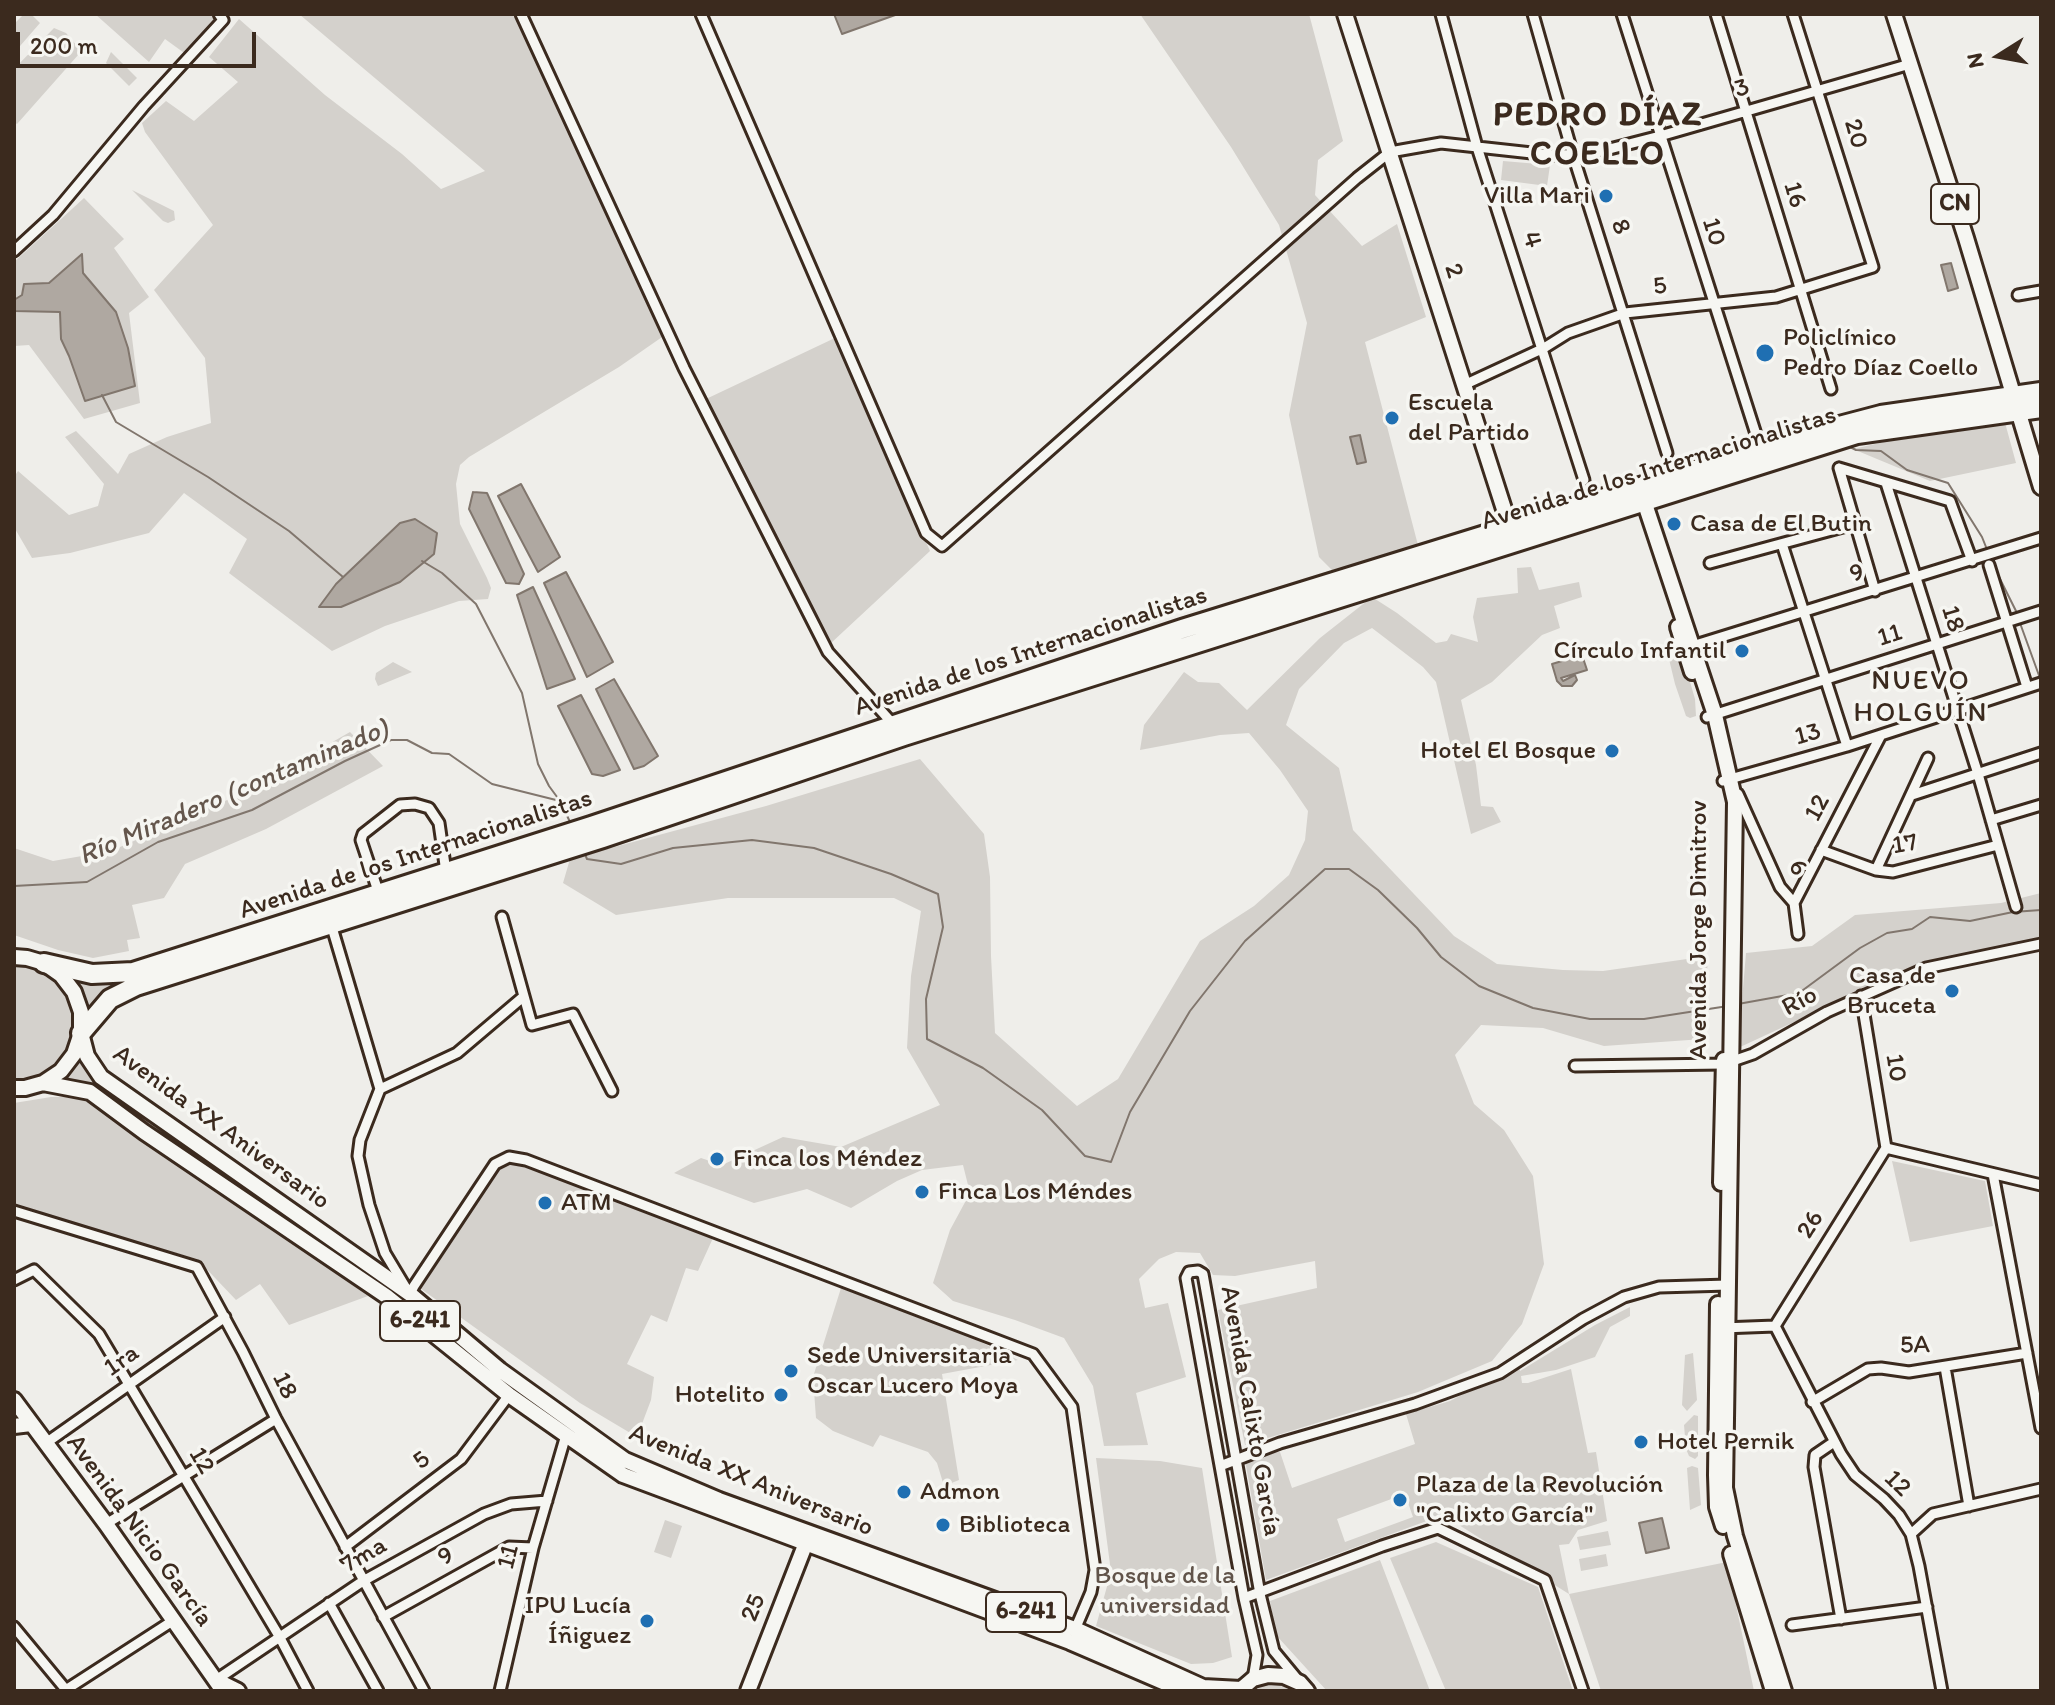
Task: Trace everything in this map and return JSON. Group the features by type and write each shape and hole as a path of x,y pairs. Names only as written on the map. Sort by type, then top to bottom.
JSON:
{"highway":[{"name":"Avenida de los Internacionalistas","path":"2014,404 2041,392"},
{"name":"Avenida de los Internacionalistas","path":"44,963 92,974 133,972 329,917 597,832 898,730 1512,534 1641,498 1881,415 2014,404 2041,408"},
{"name":"Avenida de los Internacionalistas","path":"81,1033 110,999 136,986 329,917 379,894 446,872 535,852"}],"main road":[{"name":"2","path":"1345,14 1512,534"},
{"name":"CN","path":"1894,14 2041,487"},
{"name":"Avenida Jorge Dimitrov","path":"1641,498 1711,716 1737,820 1717,1507 1773,1691"},
{"path":"14,957 44,963"},
{"name":"6-241","path":"44,963 61,975 74,992 81,1012 81,1033"},
{"path":"43,1083 61,1071 74,1054 81,1033"},
{"name":"Avenida XX Aniversario","path":"81,1033 87,1056 101,1077 410,1294 500,1370 625,1460 808,1538"},
{"name":"6-241","path":"14,1088 43,1083"},
{"name":"Avenida XX Aniversario","path":"43,1083 90,1092 415,1317 509,1395 623,1475 808,1538 1203,1687 1244,1686 1268,1675 1284,1676 1305,1688"},
{"name":"Avenida Jorge Dimitrov","path":"1722,1328 1727,1508 1784,1691"},
{"name":"Avenida Nicio García","path":"14,1400 106,1524 219,1686"},
{"path":"14,1426 31,1424"},
{"name":"25","path":"748,1691 808,1538"},
{"name":"Avenida XX Aniversario","path":"1073,1636 1184,1691"},
{"path":"219,1686 238,1691"}],"street":[{"path":"521,14 671,342 828,652 898,730"},
{"name":"3","path":"701,14 926,533 942,546 1390,152 1441,143 1550,155 1590,154 1910,64"},
{"name":"4","path":"1441,14 1477,147 1584,480"},
{"name":"8","path":"1533,14 1573,155 1667,453"},
{"name":"10","path":"1622,14 1764,456"},
{"name":"16","path":"1716,14 1831,389"},
{"name":"20","path":"1793,14 1873,267"},
{"path":"14,251 53,215 223,16"},
{"name":"5","path":"1464,385 1544,348 1568,333 1625,313 1776,297 1873,267"},
{"path":"2018,295 2041,291"},
{"path":"1875,591 1839,468 1947,500 1951,503 1972,561"},
{"name":"18","path":"1886,483 1978,774 2016,907"},
{"path":"1710,563 1854,524"},
{"name":"9","path":"1689,647 2041,538"},
{"path":"1782,544 1847,746"},
{"path":"1989,565 2027,687"},
{"name":"11","path":"1711,716 2041,611"},
{"name":"13","path":"1727,781 2041,683"},
{"name":"12","path":"1794,903 1881,735"},
{"path":"1912,795 2041,753"},
{"path":"1876,870 1928,758"},
{"name":"6","path":"1727,781 1780,887 1794,903 1798,934"},
{"path":"379,894 361,840 363,834 400,805 415,804 429,808 439,823 446,872"},
{"path":"1991,820 2041,805"},
{"name":"17","path":"1821,850 1876,870 1898,872 1998,845"},
{"path":"329,917 380,1089 360,1140 358,1156 369,1205 385,1253 410,1294 415,1317"},
{"path":"502,917 534,1026 573,1014 612,1091"},
{"name":"Río","path":"1575,1066 1728,1063 1753,1054 1815,1018 1926,968 2041,944"},
{"name":"10","path":"1861,996 1886,1148"},
{"path":"380,1089 457,1053 523,997"},
{"path":"1886,1148 2041,1185"},
{"name":"26","path":"1775,1326 1886,1148"},
{"path":"410,1294 495,1164 509,1157 526,1160 1033,1354 1072,1407 1095,1570 1091,1592 1073,1636"},
{"path":"1993,1174 2041,1428"},
{"name":"18","path":"14,1211 197,1267 424,1691"},
{"name":"12","path":"14,1280 34,1270 99,1334 279,1636 308,1691"},
{"name":"Avenida Calixto García","path":"1244,1686 1257,1655 1186,1278 1189,1272 1203,1274 1260,1594 1274,1651 1305,1688"},
{"path":"1220,1466 1280,1443 1415,1404 1500,1373 1583,1319 1624,1297 1659,1287 1724,1285"},
{"name":"1ra","path":"46,1443 225,1317"},
{"path":"1722,1328 1775,1326"},
{"name":"12","path":"1775,1326 1812,1402 1855,1475 1884,1499 1911,1534 1942,1691"},
{"name":"5A","path":"1812,1402 1868,1369 1909,1372 2027,1353"},
{"path":"1945,1367 1969,1506"},
{"name":"5","path":"345,1547 461,1459 509,1395"},
{"path":"106,1524 276,1419"},
{"name":"11","path":"500,1691 533,1548 566,1435"},
{"path":"1834,1442 1815,1455 1814,1467 1841,1619"},
{"path":"1911,1534 1933,1514 2041,1489"},
{"name":"7ma","path":"219,1686 279,1636 363,1581 484,1514 511,1504 547,1501"},
{"path":"1244,1598 1438,1528 1545,1580 1583,1691"},
{"name":"9","path":"383,1617 509,1547 533,1548"},
{"path":"329,1603 378,1691"},
{"path":"1792,1625 1927,1607"},
{"path":"14,1627 66,1691 174,1620"}],"green space":[{"path":"24,14 31,14 40,23 14,53 14,24"},
{"path":"95,14 216,14 220,19 187,55 165,39 149,62"},
{"path":"299,14 518,14 665,335 460,465 456,484 460,524 491,588 488,599 459,601 385,626 332,651 229,573 247,539 184,493 149,533 70,553 32,558 14,527 14,477 18,471 69,515 98,506 104,484 65,437 76,431 118,474 129,454 167,437 211,423 205,358 154,290 213,225 145,132 142,123 166,101 194,121 238,82 209,57 239,19 325,95 402,154 441,189 485,171"},
{"path":"1140,14 1309,14 1343,141 1318,160 1315,195 1362,246 1397,224 1426,317 1365,342 1419,549 1332,570 1319,557 1289,415 1307,323 1279,225 1231,147"},
{"path":"54,28 66,33 77,46 79,54 17,124 14,122 14,69"},
{"path":"111,52 137,78 129,86 106,63"},
{"path":"1503,161 1550,165 1547,186 1501,180"},
{"path":"132,190 174,211 175,220 168,223 163,221"},
{"path":"84,198 124,239 114,248 149,297 129,313 140,403 84,419 29,345 14,346 14,262"},
{"path":"837,337 930,551 830,644 706,399"},
{"path":"2004,419 2016,463 1930,481 1853,449 1946,428"},
{"path":"1531,567 1539,590 1579,582 1582,597 1554,606 1560,628 1542,635 1492,682 1461,700 1476,765 1481,806 1493,807 1501,822 1471,834 1436,682 1423,667 1372,628 1344,643 1299,689 1286,725 1339,768 1353,830 1454,936 1497,964 1603,971 1708,956 1703,1039 1604,1046 1543,1028 1481,1025 1455,1055 1474,1104 1504,1130 1533,1176 1544,1264 1522,1324 1492,1361 1418,1392 1245,1445 1218,1310 1317,1288 1315,1261 1235,1276 1213,1275 1200,1253 1176,1252 1159,1259 1139,1279 1145,1308 1168,1303 1186,1377 1136,1393 1148,1445 1104,1446 1093,1386 1064,1338 953,1301 933,1283 950,1230 970,1193 963,1165 922,1170 851,1208 807,1189 754,1203 674,1173 701,1158 722,1165 783,1137 841,1147 940,1105 907,1048 911,976 921,911 894,898 728,898 616,915 563,883 570,859 766,806 920,759 984,834 990,877 995,1033 1077,1106 1118,1079 1200,941 1254,906 1289,875 1305,840 1308,811 1280,770 1249,733 1220,735 1140,750 1144,725 1184,672 1198,682 1219,683 1247,710 1320,638 1372,597 1436,643 1447,641 1451,634 1478,642 1473,617 1477,598 1518,593 1517,568"},
{"path":"1673,650 1681,651 1695,699 1696,716 1690,718 1686,716 1675,684 1668,655"},
{"path":"393,662 412,672 378,686 376,673"},
{"path":"350,732 383,766 266,829 185,864 164,898 132,905 140,938 127,940 129,951 93,958 14,935 14,848 53,861 111,851 243,793"},
{"path":"2041,893 2041,937 1917,965 1738,1048 1746,953 1812,946 1855,915 2001,903"},
{"path":"14,963 37,967 53,976 65,990 73,1007 75,1025 71,1043 62,1060 49,1072 32,1080 14,1082"},
{"path":"73,977 105,983 128,981 87,1019 80,988"},
{"path":"77,1057 99,1079 237,1180 237,1185 233,1186 96,1085 64,1078"},
{"path":"51,1097 79,1097 104,1109 368,1296 289,1325 260,1284 236,1300 197,1259 14,1207 14,1103"},
{"path":"518,1161 713,1238 698,1271 686,1268 667,1322 651,1315 627,1364 654,1377 651,1400 637,1437 580,1403 417,1286 499,1166"},
{"path":"1892,1161 1985,1181 1993,1226 1910,1242"},
{"path":"247,1187 403,1293 405,1299 401,1300 244,1193 243,1188"},
{"path":"841,1288 958,1331 1018,1360 942,1374 959,1480 944,1486 937,1463 928,1452 880,1435 873,1447 833,1431 816,1418 813,1377"},
{"path":"1630,1307 1630,1316 1610,1327 1595,1357 1556,1370 1521,1376 1522,1383 1528,1383 1571,1369 1588,1453 1596,1452 1607,1521 1578,1530 1569,1544 1559,1545 1569,1594 1443,1515 1266,1580 1244,1454 1280,1452 1292,1488 1415,1444 1406,1414 1450,1401 1518,1365 1520,1371","holes":["1405,1494 1413,1517 1345,1542 1337,1519"]},
{"path":"1693,1353 1697,1400 1687,1411 1682,1405 1685,1355"},
{"path":"1694,1415 1698,1416 1698,1456 1695,1459 1689,1456 1686,1449 1684,1425"},
{"name":"Bosque de la universidad","path":"1096,1458 1160,1461 1202,1468 1232,1657 1213,1663 1191,1664 1096,1626 1111,1572"},
{"path":"1687,1468 1698,1468 1701,1505 1690,1510"},
{"path":"665,1520 682,1526 671,1558 654,1552"},
{"path":"1608,1531 1611,1545 1580,1550 1577,1537"},
{"path":"1436,1542 1538,1587 1573,1691 1446,1691 1390,1558"},
{"path":"1606,1554 1608,1566 1581,1571 1579,1559"},
{"path":"1380,1560 1430,1691 1327,1691 1276,1635 1270,1601"},
{"path":"1727,1562 1754,1691 1601,1691 1569,1594"},
{"path":"1271,1682 1285,1685 1296,1691 1249,1691"}],"shaded area":[{"path":"834,14 898,14 842,34"},
{"path":"82,254 83,273 116,312 128,348 135,386 85,401 61,339 60,312 14,311 14,300 22,295 24,284 49,283"},
{"path":"1951,263 1958,288 1948,291 1941,265"},
{"path":"1360,435 1366,462 1357,464 1350,437"},
{"path":"521,484 560,557 538,572 498,496"},
{"path":"473,492 487,493 524,574 519,584 506,583 469,509"},
{"path":"415,519 437,533 434,554 400,582 341,607 319,607 336,584 400,523"},
{"path":"566,572 613,662 587,677 544,583"},
{"path":"533,587 575,679 547,689 517,595"},
{"path":"1582,655 1587,670 1561,678 1563,681 1575,675 1577,680 1572,686 1562,686 1557,681 1552,664"},
{"path":"614,679 658,756 634,769 596,689"},
{"path":"581,695 620,770 603,776 592,774 558,706"},
{"path":"1662,1518 1669,1548 1646,1553 1639,1523"}],"waterway":[{"path":"102,395 116,422 208,477 289,531 343,577"},
{"path":"1850,447 1881,451 1907,470 1948,483 1988,552"},
{"path":"422,561 442,573 476,604 522,693 538,764 560,801"},
{"path":"1995,569 2017,613"},
{"path":"2020,623 2041,681"},
{"name":"Río Miradero (contaminado)","path":"14,886 87,882 158,842 252,810 391,740 407,740 432,753 449,754 492,784 560,801 571,824"},
{"name":"Río Miradero (contaminado)","path":"584,852 587,859 621,864 673,848 752,840 814,848 891,874 938,894 943,927 926,999 927,1039 983,1068 1042,1110 1085,1156 1111,1162 1130,1112 1190,1011 1245,941 1325,869 1349,869 1378,890 1441,957 1479,986 1533,1008 1590,1019 1644,1019 1728,1006"},
{"name":"Río Miradero (contaminado)","path":"1738,1004 1799,993 1860,948 1887,933 1912,929 1930,917 1970,921 2041,910"}],"place":[{"name":"Villa Mari","path":"1606,196"},
{"name":"Policlínico Pedro Díaz Coello","path":"1765,353"},
{"name":"Escuela del Partido","path":"1392,418"},
{"name":"Casa de El Butin","path":"1674,524"},
{"name":"Círculo Infantil","path":"1742,651"},
{"name":"Hotel El Bosque","path":"1612,751"},
{"name":"Casa de Bruceta","path":"1952,991"},
{"name":"Finca los Méndez","path":"717,1159"},
{"name":"Finca Los Méndes","path":"922,1192"},
{"name":"ATM","path":"545,1203"},
{"name":"Sede Universitaria Oscar Lucero Moya","path":"791,1371"},
{"name":"Hotelito","path":"781,1395"},
{"name":"Hotel Pernik","path":"1641,1442"},
{"name":"Admon","path":"904,1492"},
{"name":"Plaza de la Revolución \"Calixto García\"","path":"1400,1500"},
{"name":"Biblioteca","path":"943,1525"},
{"name":"IPU Lucía Íñiguez","path":"647,1621"}],"district":[{"name":"PEDRO DÍAZ COELLO","path":"1598,136"},
{"name":"NUEVO HOLGUÍN","path":"1921,698"}]}
